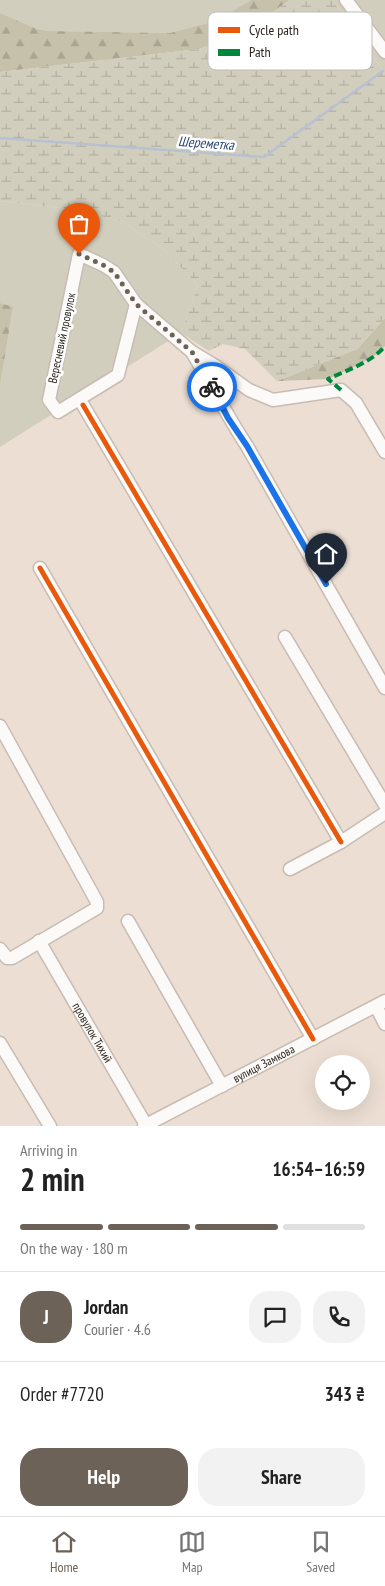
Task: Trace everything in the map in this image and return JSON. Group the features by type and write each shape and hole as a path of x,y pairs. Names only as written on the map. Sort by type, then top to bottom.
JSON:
{"street":[{"path":"346,0 355,12"},
{"path":"372,35 385,52"},
{"name":"Вересневий провулок","path":"79,254 114,272 136,304 118,376 58,412 49,400 79,254"},
{"path":"136,304 192,352 249,390 273,400 340,390 356,403 385,452"},
{"path":"192,352 228,418 247,446 385,688"},
{"path":"83,405 341,842"},
{"path":"40,568 312,1038"},
{"path":"285,637 385,805"},
{"path":"0,726 97,902 97,908 94,911 12,958 7,958 0,948"},
{"path":"290,869 341,842 385,813"},
{"path":"128,921 222,1086"},
{"name":"провулок Тихий","path":"39,942 145,1125"},
{"path":"380,1003 385,1024"},
{"name":"вулиця Замкова","path":"145,1125 380,1003"},
{"path":"0,1042 50,1126"}],"green space":[{"path":"0,0 251,0 230,12 208,12 208,23 170,33 48,31 37,29 0,13"},
{"path":"251,0 290,0 273,12 230,12"},
{"path":"290,0 333,0 341,12 273,12"},
{"path":"333,0 385,0 385,74 372,55 372,12 341,12"},
{"path":"0,13 37,29 48,31 170,33 208,23 208,46 199,49 0,72"},
{"path":"208,46 208,70 372,70 372,56 385,74 385,318 357,349 277,381 245,349 223,344 209,351 181,333 198,285 162,248 123,222 78,210 0,201 0,72 199,49"},
{"path":"0,201 78,210 123,222 162,248 198,285 181,333 0,447 0,386 13,308 0,303"},
{"path":"0,303 13,307 0,386"},
{"path":"385,318 385,346 379,353 328,379 277,381 357,349"}],"waterway":[{"name":"Шереметка","path":"0,138 264,157 383,71"}],"marked path":[{"path":"341,390 328,379 366,362 385,346"}],"cycle path":[{"path":"83,405 341,842"},
{"path":"40,568 313,1039"}],"way so far":[{"path":"79,254 114,272 136,304 192,352 212,387"}],"route":[{"path":"212,387 228,418 247,446 326,584"}]}
